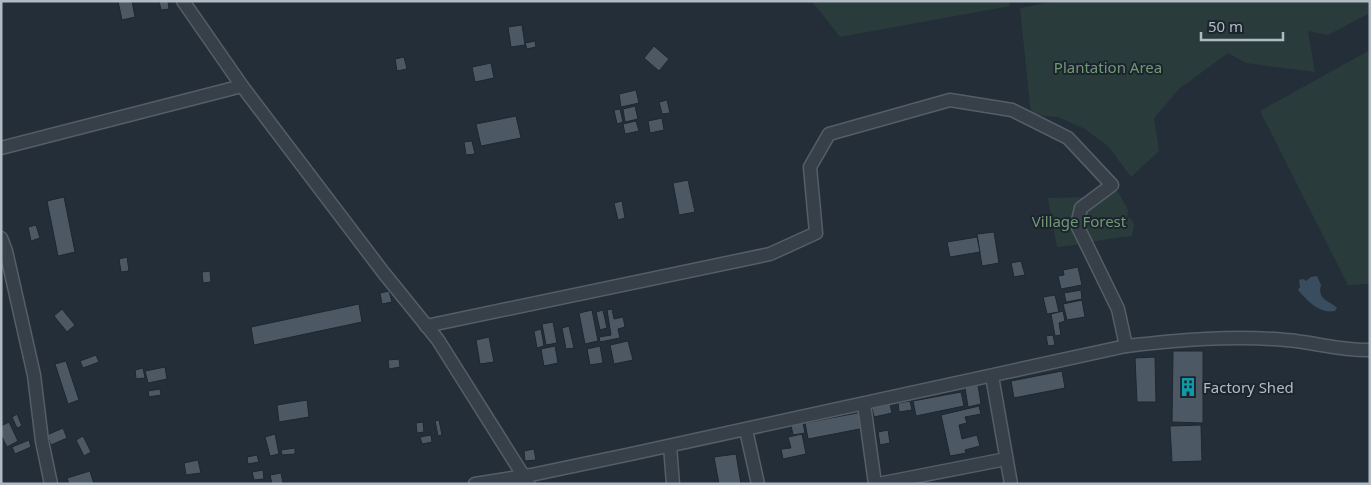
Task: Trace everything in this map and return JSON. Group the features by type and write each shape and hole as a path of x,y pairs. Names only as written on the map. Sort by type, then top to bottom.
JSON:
{"street":[{"path":"183,1 242,86 383,272 438,340 526,480"},
{"path":"1,148 242,86"},
{"path":"426,326 770,254 816,233 810,167 829,134 950,100 1012,110 1068,138 1112,185 1081,208 1078,225 1118,309 1126,346"},
{"path":"1,238 6,251 34,375 42,442 51,484"},
{"path":"475,484 526,480 670,446 1126,346 1174,340 1250,338 1288,340 1347,349 1370,350"},
{"path":"992,376 1011,484"},
{"path":"864,404 877,484 939,478 1006,459"},
{"path":"746,430 758,484"},
{"path":"670,446 673,484"}],"green space":[{"path":"811,1 1009,1 1010,6 840,37"},
{"name":"Plantation Area","path":"1058,1 1370,1 1370,13 1328,35 1308,31 1315,72 1246,63 1228,53 1179,89 1154,118 1159,151 1131,177 1108,146 1085,129 1058,117 1032,115 1020,8"},
{"path":"1370,50 1370,284 1348,285 1260,111"},
{"name":"Village Forest","path":"1118,192 1128,210 1127,217 1132,220 1134,225 1132,236 1057,247 1048,198 1093,197 1105,193"}],"water":[{"path":"1317,276 1321,285 1322,297 1337,308 1335,311 1319,309 1298,290 1300,287 1299,280 1303,279 1306,281 1311,277"}],"building":[{"path":"118,1 132,1 135,17 122,20"},
{"path":"159,1 168,1 169,9 161,10"},
{"path":"522,25 525,45 511,47 508,27"},
{"path":"535,41 536,47 527,49 525,43"},
{"path":"654,46 669,59 659,71 644,58"},
{"path":"404,57 407,69 397,71 395,59"},
{"path":"491,63 494,78 475,82 472,67"},
{"path":"636,90 639,103 621,107 619,94"},
{"path":"667,100 670,113 662,114 659,102"},
{"path":"635,106 638,119 625,122 623,109"},
{"path":"620,109 623,122 617,124 614,110"},
{"path":"516,116 521,138 481,146 476,124"},
{"path":"662,118 664,130 650,133 648,121"},
{"path":"636,121 639,131 625,134 623,124"},
{"path":"472,141 475,154 466,155 464,142"},
{"path":"688,180 695,212 679,215 673,183"},
{"path":"64,197 75,252 58,256 47,201"},
{"path":"622,201 625,218 618,220 614,203"},
{"path":"36,225 40,238 31,241 28,227"},
{"path":"994,232 999,263 982,266 977,234"},
{"path":"977,237 980,252 950,257 947,242"},
{"path":"127,257 129,271 121,272 119,259"},
{"path":"1021,261 1025,275 1014,277 1011,263"},
{"path":"1078,267 1082,285 1061,289 1058,276 1064,275 1063,270"},
{"path":"210,271 211,282 203,283 202,272"},
{"path":"1081,290 1082,299 1066,302 1064,293"},
{"path":"389,291 392,302 382,304 380,293"},
{"path":"1055,295 1059,312 1047,314 1043,297"},
{"path":"1082,300 1085,317 1067,320 1063,304"},
{"path":"359,304 362,322 254,345 251,327"},
{"path":"62,309 75,325 67,332 54,316"},
{"path":"612,309 614,319 623,317 625,327 618,329 620,338 600,342 599,337 611,335 607,310"},
{"path":"592,310 598,341 585,344 579,313"},
{"path":"603,310 607,328 600,330 596,312"},
{"path":"1063,311 1065,321 1059,323 1061,335 1055,336 1051,314"},
{"path":"553,322 557,343 546,345 542,324"},
{"path":"569,326 574,348 566,349 562,328"},
{"path":"541,329 544,346 537,348 534,331"},
{"path":"1053,335 1055,345 1048,346 1046,336"},
{"path":"489,337 494,362 480,364 476,340"},
{"path":"628,341 633,360 614,364 610,345"},
{"path":"555,346 558,363 544,366 541,349"},
{"path":"600,346 603,363 590,365 587,349"},
{"name":"Factory Shed","path":"1173,351 1203,351 1203,423 1172,422"},
{"path":"96,355 99,362 83,368 80,361"},
{"path":"1155,357 1156,402 1137,402 1135,358"},
{"path":"399,359 400,367 389,369 388,360"},
{"path":"66,361 79,400 68,404 55,364"},
{"path":"165,367 167,379 148,383 145,371"},
{"path":"143,368 145,378 136,379 135,370"},
{"path":"1062,371 1065,388 1014,398 1011,381"},
{"path":"978,385 981,404 968,407 965,388"},
{"path":"160,389 161,395 149,397 148,391"},
{"path":"961,392 964,406 916,416 913,401"},
{"path":"307,400 309,417 279,422 277,405"},
{"path":"910,401 912,410 899,412 898,403"},
{"path":"890,404 892,413 874,417 872,408"},
{"path":"979,406 981,414 965,417 967,423 959,425 962,439 977,435 980,446 965,450 966,453 950,456 941,415"},
{"path":"862,412 865,428 808,439 805,423"},
{"path":"17,414 22,426 17,428 12,417"},
{"path":"439,420 442,435 438,436 435,421"},
{"path":"9,422 18,441 7,447 1,435 1,426"},
{"path":"423,422 424,432 417,433 416,423"},
{"path":"803,423 805,433 793,435 791,425"},
{"path":"1201,425 1202,461 1172,462 1170,426"},
{"path":"63,428 67,438 51,445 47,435"},
{"path":"888,430 890,443 880,445 878,432"},
{"path":"275,434 279,454 270,456 265,437"},
{"path":"802,434 806,454 783,459 781,449 791,448 788,437"},
{"path":"431,435 432,442 422,444 420,437"},
{"path":"83,436 91,452 84,456 76,440"},
{"path":"29,440 31,447 15,454 12,447"},
{"path":"295,448 295,454 282,455 281,450"},
{"path":"534,449 536,460 525,461 524,451"},
{"path":"736,454 741,484 719,484 714,457"},
{"path":"257,455 259,462 248,464 247,457"},
{"path":"198,460 201,473 186,475 184,463"},
{"path":"263,470 264,479 254,480 252,472"},
{"path":"90,471 94,484 69,484 67,478"},
{"path":"281,473 283,483 291,482 291,484 272,484 270,475"}],"place":[{"name":"Factory Shed","path":"1188,387"}]}
